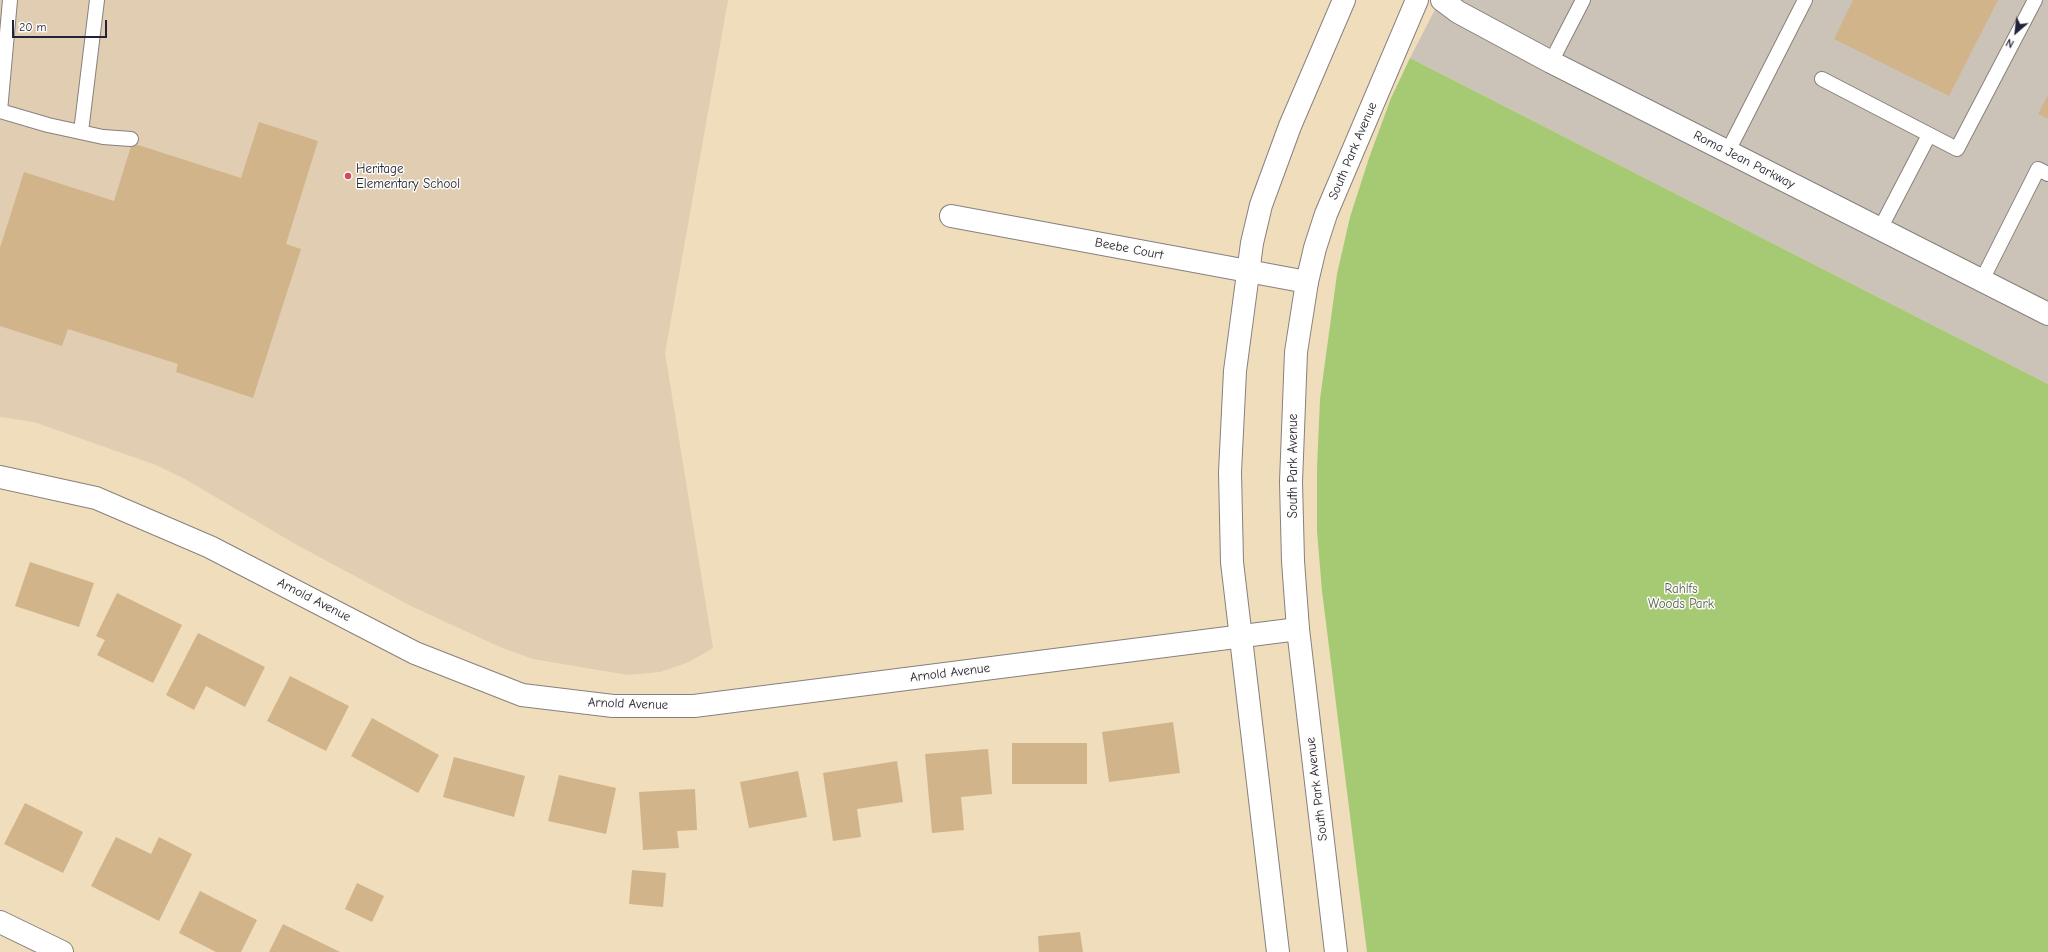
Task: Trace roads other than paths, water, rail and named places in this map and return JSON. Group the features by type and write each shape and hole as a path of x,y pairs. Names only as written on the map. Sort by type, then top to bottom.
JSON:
{"street":[{"path":"1278,952 1232,562 1230,472 1235,371 1247,271 1259,213 1274,168 1344,0"},
{"name":"South Park Avenue","path":"1336,952 1298,629 1294,561 1292,428 1296,352 1307,282 1315,248 1326,214 1417,0"},
{"name":"Roma Jean Parkway","path":"1442,0 1458,12 1551,62 2048,314"},
{"name":"Beebe Court","path":"951,216 1307,282"},
{"name":"Arnold Avenue","path":"0,477 96,498 210,547 415,653 522,695 613,706 694,706 1298,629"},
{"path":"0,922 62,952"}],"lane":[{"path":"10,0 0,111 48,125 103,137 131,139"},
{"path":"80,132 97,0"},
{"path":"1551,62 1583,0"},
{"path":"1728,151 1806,0"},
{"path":"1822,79 1958,149 2035,0"},
{"path":"1880,229 1929,135"},
{"path":"1982,280 2038,169 2048,174"}],"place":[{"name":"Heritage Elementary School","path":"348,176"}],"park label":[{"name":"Rahlfs Woods Park","path":"1681,596"}]}
